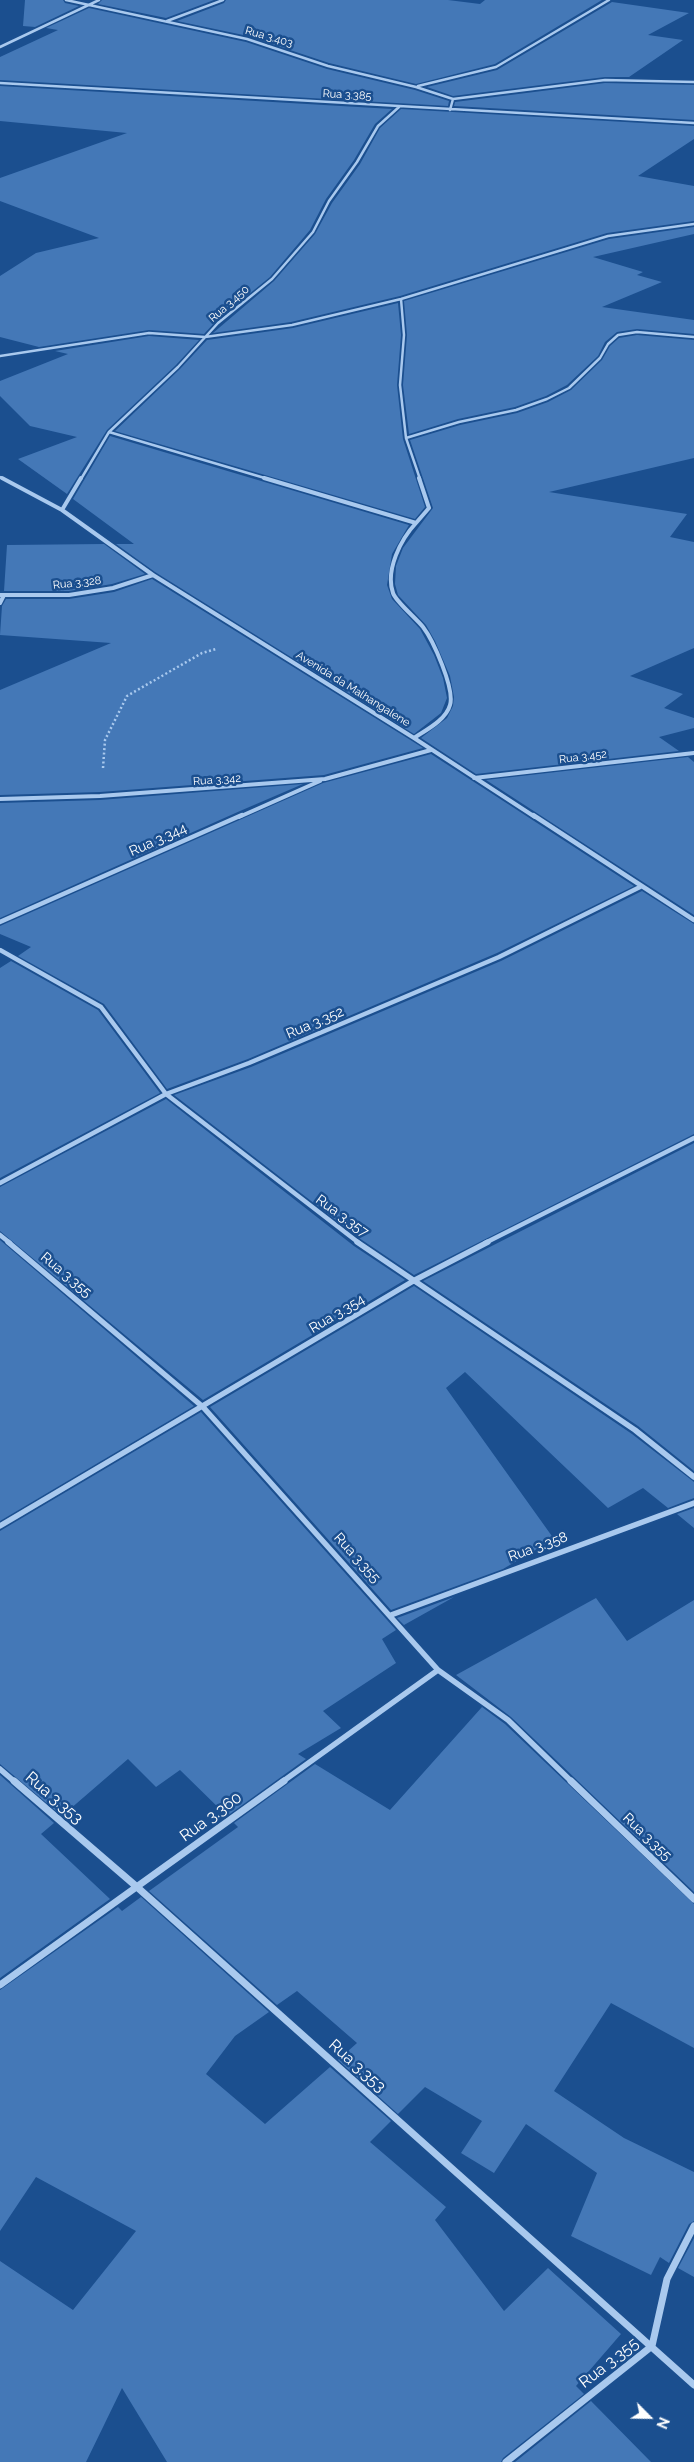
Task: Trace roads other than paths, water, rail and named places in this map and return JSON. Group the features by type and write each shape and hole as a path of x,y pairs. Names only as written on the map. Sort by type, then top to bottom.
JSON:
{"street":[{"name":"Rua 3.403","path":"66,0 168,21 265,44 336,68 416,87 453,99"},
{"path":"0,47 99,0"},
{"path":"168,21 223,0"},
{"path":"416,87 496,67 610,0"},
{"path":"450,110 453,99 605,80 694,82"},
{"name":"Rua 3.385","path":"0,84 694,123"},
{"name":"Rua 3.450","path":"62,510 109,432 178,366 218,323 272,278 313,232 329,201 358,162 378,126 400,107"},
{"path":"0,356 149,333 205,338 292,325 401,300 608,236 694,224"},
{"path":"401,300 404,335 400,385 406,438 429,508 407,533 392,565 393,593 424,630 446,677 451,694 450,706 441,718 414,738"},
{"path":"406,438 459,422 516,410 547,399 569,388 600,358 608,344 618,335 637,332 694,338"},
{"path":"109,432 416,523"},
{"name":"Avenida da Malhangalene","path":"0,477 62,510 153,575 414,738 640,887 694,920"},
{"name":"Rua 3.328","path":"2,595 69,595 113,588 153,575"},
{"path":"0,603 2,595"},
{"name":"Rua 3.342","path":"0,799 100,796 325,779 431,750"},
{"name":"Rua 3.452","path":"474,778 694,753"},
{"name":"Rua 3.344","path":"0,922 325,779"},
{"name":"Rua 3.352","path":"0,1183 166,1094 249,1063 499,957 640,887"},
{"name":"Rua 3.357","path":"0,950 100,1007 166,1094 346,1234 635,1430 694,1476"},
{"name":"Rua 3.354","path":"0,1526 415,1280 576,1195 694,1138"},
{"name":"Rua 3.355","path":"0,1235 203,1407 391,1615 438,1670 508,1720 694,1899"},
{"name":"Rua 3.358","path":"391,1615 694,1503"},
{"name":"Rua 3.360","path":"0,1985 438,1670"},
{"name":"Rua 3.353","path":"0,1769 137,1887 652,2346 694,2386"},
{"name":"Rua 3.355","path":"506,2462 652,2346 667,2279 694,2226"}]}
